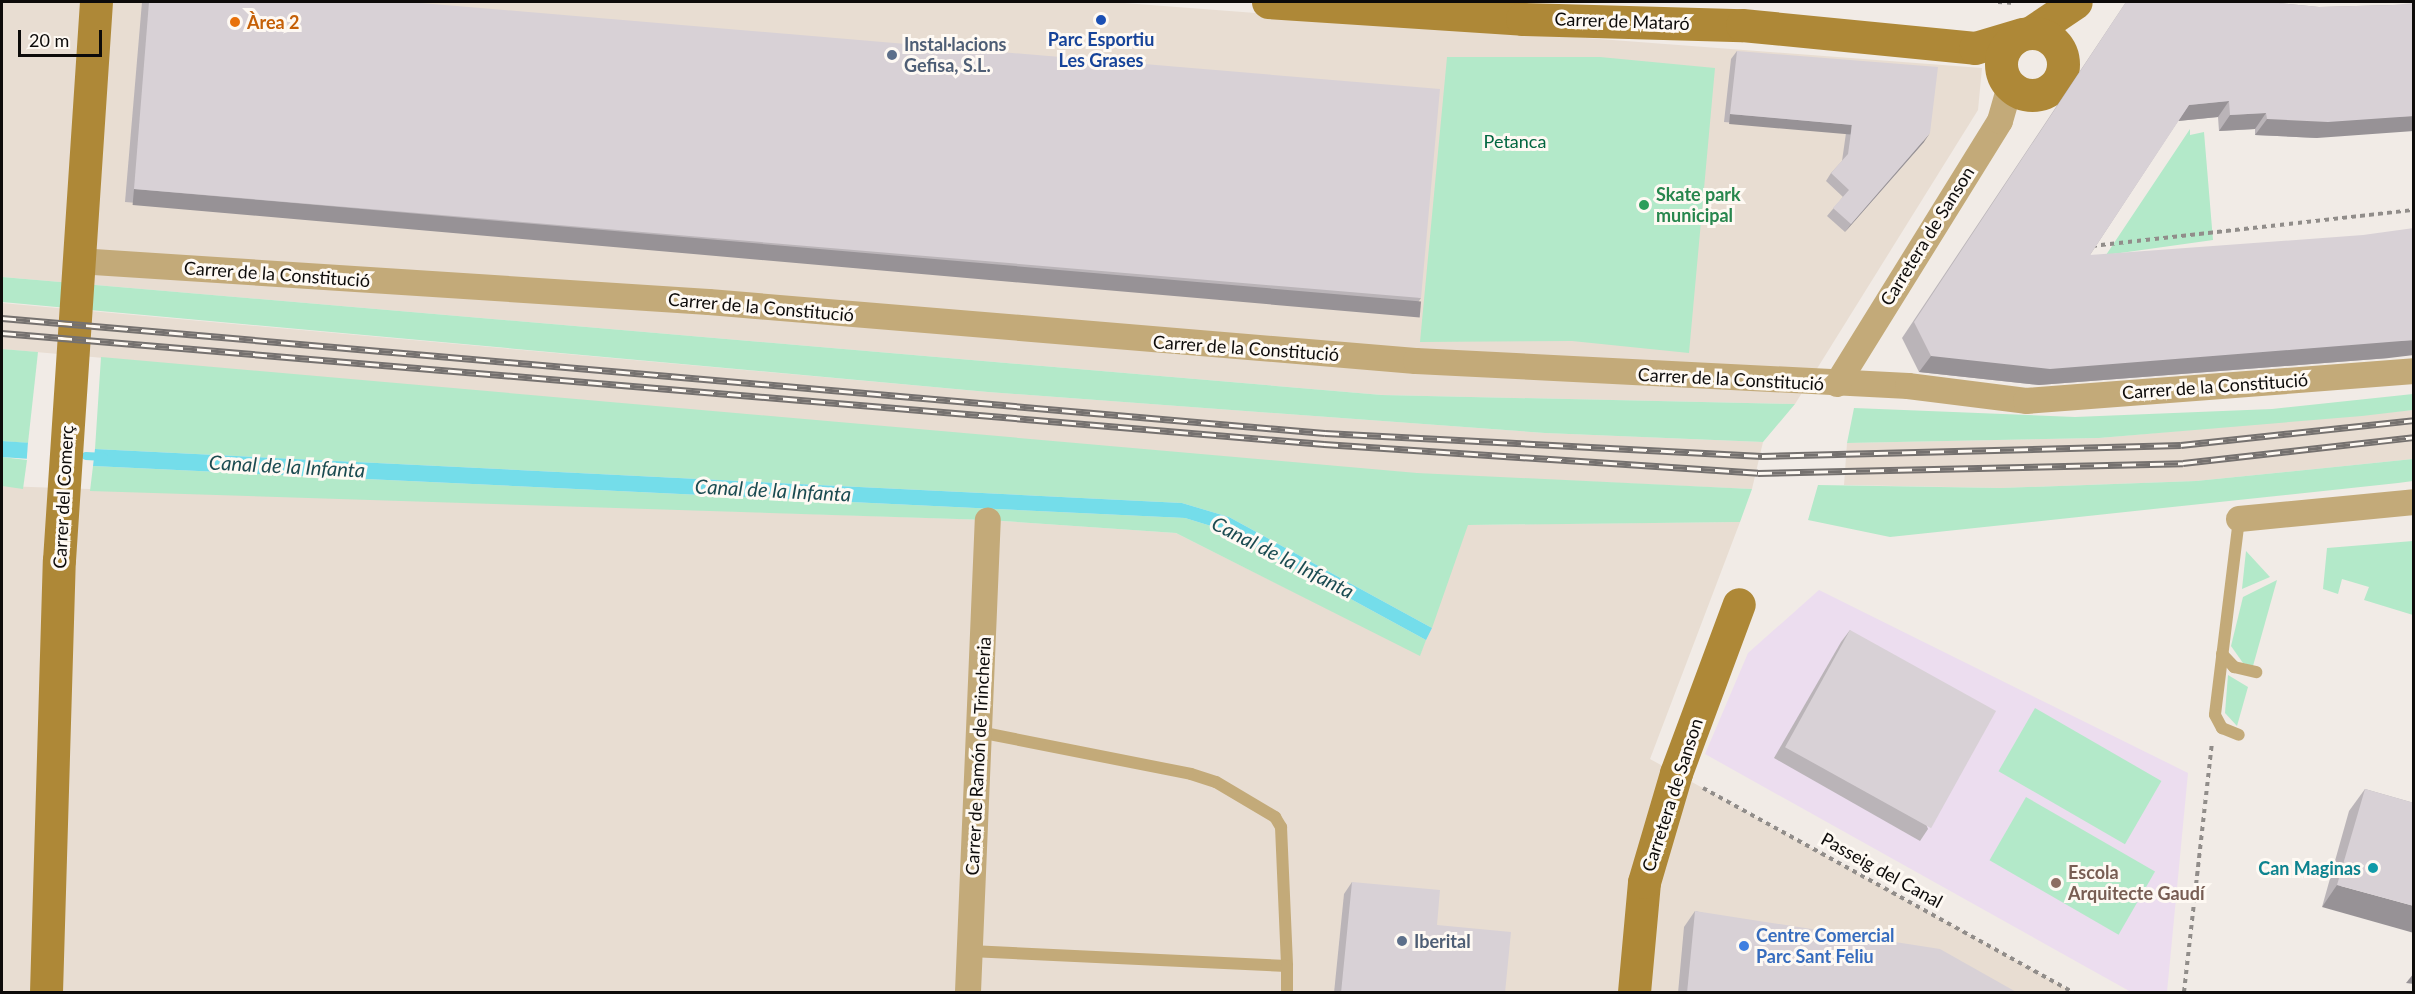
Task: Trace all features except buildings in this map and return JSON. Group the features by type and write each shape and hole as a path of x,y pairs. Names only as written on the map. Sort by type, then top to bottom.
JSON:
{"street":[{"name":"Carrer del Comerç","path":"46,993 59,560 96,2"},
{"name":"Carrer de Mataró","path":"1268,2 1522,19 1742,25 1975,48 2026,34"},
{"path":"1975,48 2006,81 2032,95 2048,90 2062,71 2062,55 2074,5"},
{"path":"2006,81 2003,51 2074,5"},
{"path":"2026,34 2046,36 2062,55"},
{"name":"Carretera de Sanson","path":"1837,384 2000,121 2006,81"},
{"name":"Carrer de la Constitució","path":"78,261 709,302 1416,361 1837,384 2026,401 2414,371"},
{"path":"2239,519 2414,502"},
{"name":"Carrer de Ramón de Trincheria","path":"968,993 988,520"},
{"name":"Carretera de Sanson","path":"1634,993 1644,882 1676,773 1739,604"}],"lane":[{"path":"2239,519 2215,715 2222,728 2239,735"},
{"path":"2222,654 2234,667 2256,672"},
{"path":"979,732 1191,774 1216,782 1275,817 1281,826 1287,993"},
{"path":"970,951 1287,966"}],"path":[{"path":"2078,248 2414,210"},
{"path":"2184,993 2215,715"},
{"name":"Passeig del Canal","path":"1676,773 2073,993"}],"shaded area":[{"path":"2,2 1111,2 1982,68 1978,110 1795,404 1382,395 2,277"},
{"path":"2,303 988,392 1545,433 1763,442 1752,489 1417,474 2,349"},
{"path":"2413,410 2413,459 2196,481 2001,488 1844,485 1847,443 2099,438"},
{"path":"2,486 988,520 1176,533 1420,655 1467,525 1740,522 1650,759 2073,992 2,992"},
{"name":"Escola Arquitecte Gaudí","path":"1819,590 2188,773 2167,992 2131,992 1705,754 1748,653"}],"green space":[{"name":"Petanca","path":"1447,57 1600,57 1715,68 1689,353 1572,341 1420,342"},
{"path":"2190,129 2190,135 2204,132 2213,240 2106,255"},
{"path":"2,277 1382,395 1795,404 1763,442 1545,433 988,392 2,302"},
{"path":"2,349 38,352 28,443 2,441"},
{"path":"101,357 1417,473 1752,489 1740,522 1468,525 1432,628 1229,517 1182,503 95,449"},
{"path":"2413,394 2413,410 2362,416 2099,438 1847,443 1854,408 2075,417 2272,409"},
{"path":"2,457 27,460 23,489 2,486"},
{"path":"2413,459 2413,481 1890,537 1808,520 1818,485 2001,488 2196,481"},
{"path":"93,466 1185,518 1224,530 1426,640 1420,656 1176,533 988,520 90,491"},
{"path":"2413,541 2413,615 2364,600 2369,587 2342,579 2338,594 2323,589 2327,548"},
{"path":"2246,551 2270,577 2242,589"},
{"path":"2277,580 2253,666 2243,663 2231,646 2243,597"},
{"path":"2228,675 2248,687 2237,726 2225,713"},
{"path":"2035,708 2161,781 2125,844 1998,771"},
{"path":"2026,797 2155,871 2119,935 1990,860"}],"water":[{"path":"2,441 28,443 27,459 2,457"},
{"path":"95,449 1182,503 1229,517 1432,628 1426,640 1224,530 1185,518 93,466"}],"waterway":[{"name":"Canal de la Infanta","path":"86,456 104,457"}],"railway":[{"path":"2,318 1325,433 1762,456 2181,445 2414,420"},
{"path":"2,333 1324,444 1758,473 2183,463 2414,437"}],"place":[{"name":"Parc Esportiu Les Grases","path":"1101,20"},
{"name":"Àrea 2","path":"235,22"},
{"name":"Instal·lacions Gefisa, S.L.","path":"892,55"},
{"name":"Skate park municipal","path":"1644,205"},
{"name":"Can Maginas","path":"2373,868"},
{"name":"Escola Arquitecte Gaudí","path":"2056,883"},
{"name":"Iberital","path":"1402,941"},
{"name":"Centre Comercial Parc Sant Feliu","path":"1744,946"}]}
